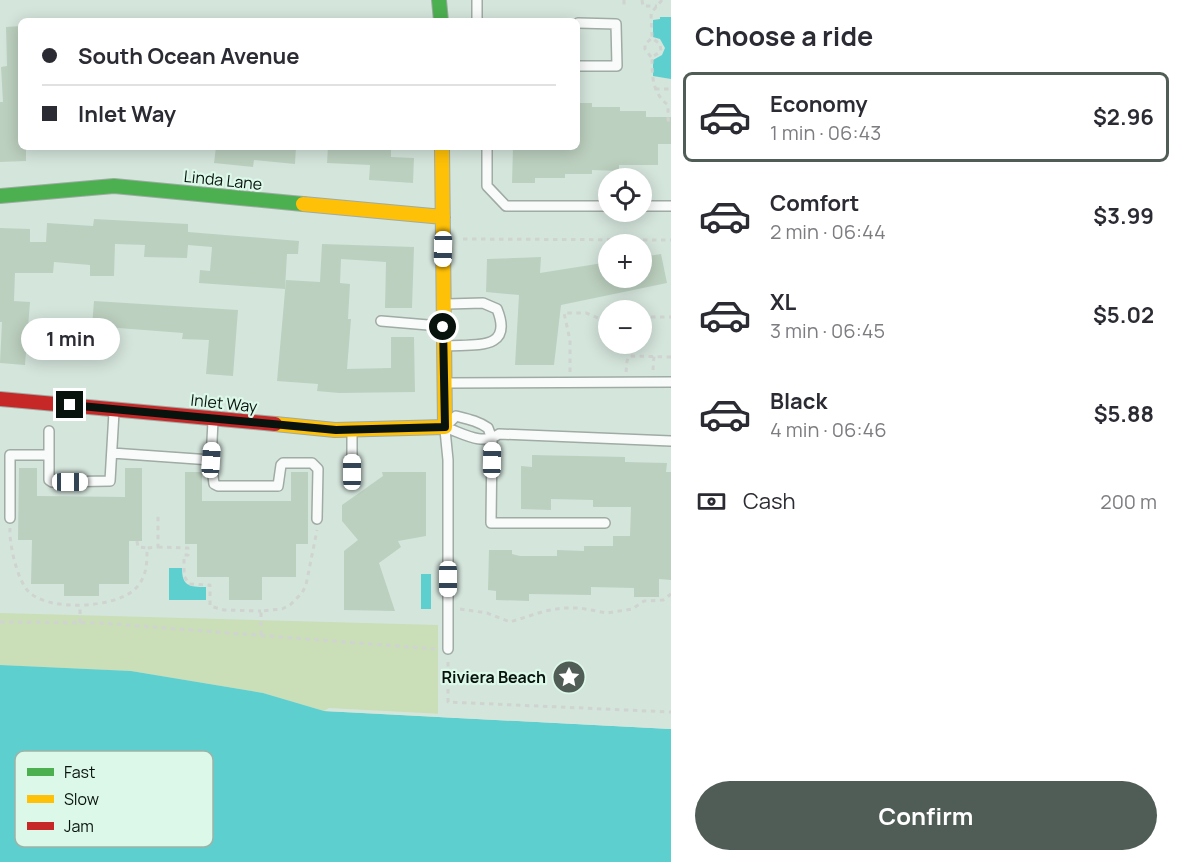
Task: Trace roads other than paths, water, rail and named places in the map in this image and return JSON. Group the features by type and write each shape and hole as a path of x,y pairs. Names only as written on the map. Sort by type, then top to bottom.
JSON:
{"street":[{"path":"440,0 441,18"},
{"path":"442,150 445,427"},
{"name":"Linda Lane","path":"0,196 114,186 443,217"},
{"name":"Inlet Way","path":"0,399 352,430 445,427"}],"lane":[{"path":"477,0 477,18"},
{"path":"580,23 616,24 617,66 580,66"},
{"path":"487,150 487,186 506,206 598,206"},
{"path":"652,206 671,206"},
{"path":"442,304 483,303 497,309 503,325 501,333 489,344 444,346"},
{"path":"381,321 443,327"},
{"path":"444,383 671,382"},
{"path":"49,431 49,475 52,482 110,481 114,409"},
{"path":"445,427 456,417 475,420 489,428 492,439 491,523 605,523"},
{"path":"214,419 212,480 218,486 278,486 280,465 284,463 316,465 317,519"},
{"path":"445,427 481,440 492,439 499,434 671,441"},
{"path":"445,427 448,460 448,650"},
{"path":"352,430 352,472"},
{"path":"112,453 211,460"},
{"path":"10,518 10,455 49,455"}],"water":[{"path":"660,17 671,17 671,79 653,76 653,60 662,55 665,48 660,39 653,37 653,20 660,19"},
{"path":"169,568 182,568 185,582 195,587 206,587 206,600 169,600"},
{"path":"421,574 431,574 431,609 421,609"},
{"path":"0,665 131,671 263,693 324,711 671,729 671,862 0,862"}],"place":[{"name":"Riviera Beach","path":"569,677"}]}
